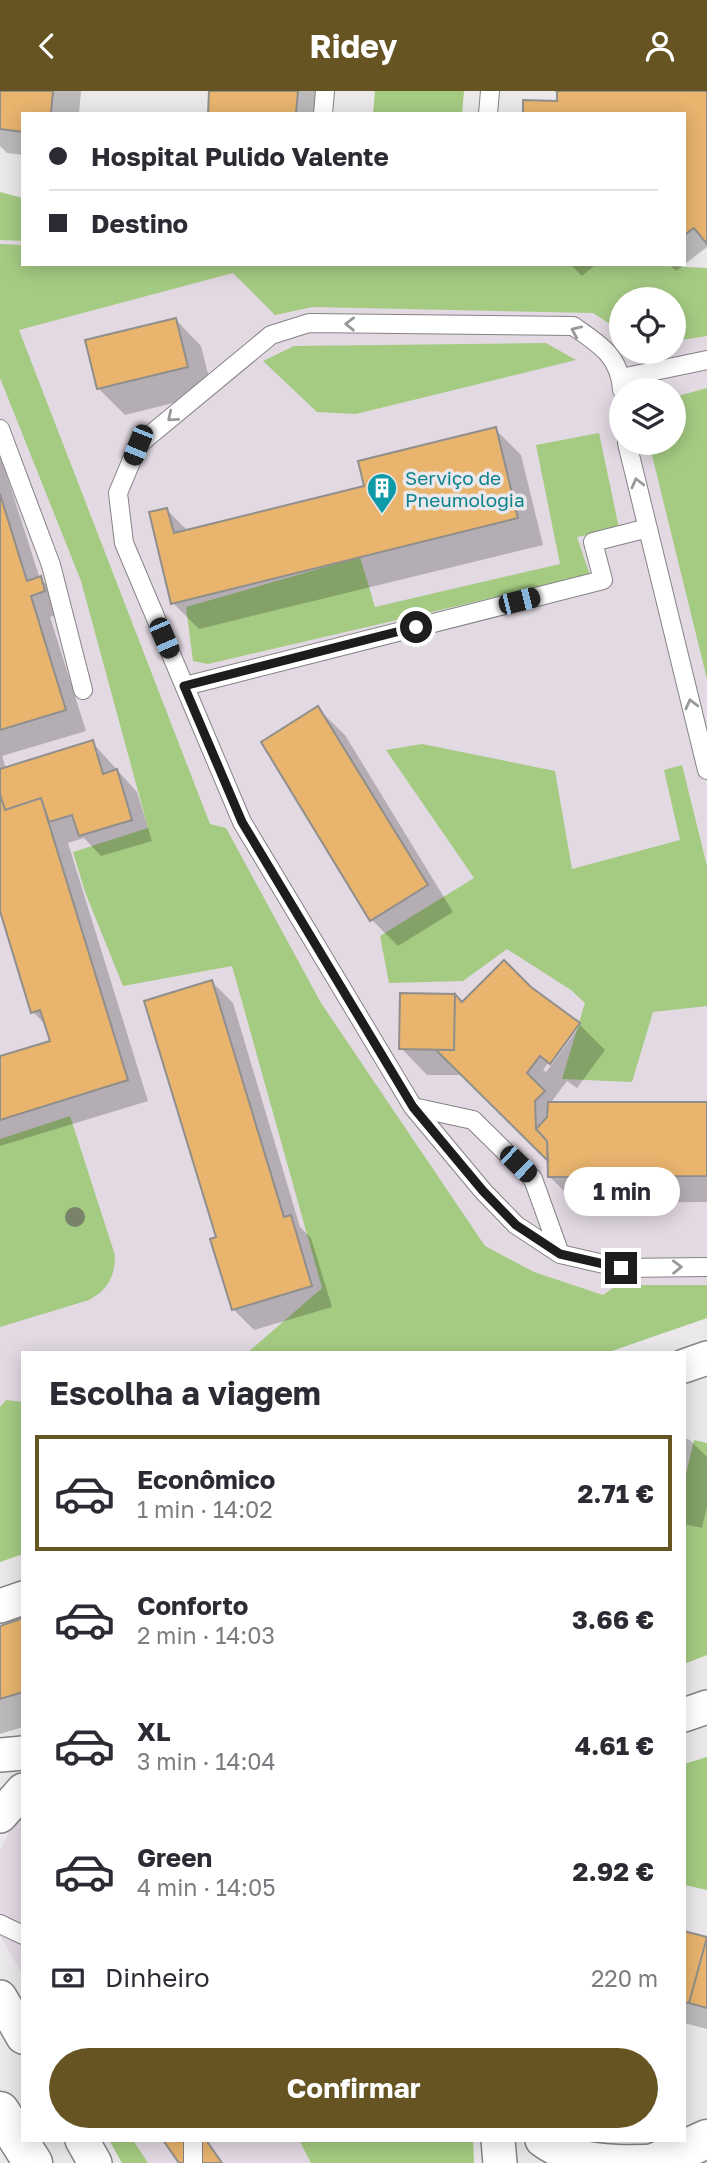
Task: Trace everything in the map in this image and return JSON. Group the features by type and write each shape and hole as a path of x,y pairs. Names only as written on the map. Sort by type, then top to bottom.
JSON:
{"main road":[{"path":"0,2111 33,2163"},
{"path":"656,2162 707,2139"}],"street":[{"path":"686,1365 707,1359"},
{"path":"0,1606 21,1599"},
{"path":"686,1714 707,1707"},
{"path":"0,1755 21,1753"},
{"path":"0,1816 21,1792"},
{"path":"0,1997 21,2034"},
{"path":"83,2142 95,2163"},
{"path":"498,2142 500,2163"},
{"path":"529,2142 540,2163"},
{"path":"544,2142 553,2149 573,2155 622,2163 656,2162"}],"lane":[{"path":"323,112 325,91"},
{"path":"488,112 491,91"},
{"path":"619,378 607,349 573,326 309,323 271,335 138,445 118,493 124,543 242,822 413,1107 483,1191 516,1225 560,1254 621,1268 707,1267"},
{"path":"643,378 707,360"},
{"path":"0,429 51,565 83,690"},
{"path":"630,455 707,770"},
{"path":"184,686 603,580 593,542 648,528"},
{"path":"413,1107 473,1119 533,1179 560,1254"},
{"path":"0,1924 21,1934"},
{"path":"192,2163 193,2142"}],"shaded area":[{"path":"0,240 21,241 21,266 707,268 707,1318 612,1351 21,1351 21,1555 0,1562"},
{"path":"21,1814 21,1972 0,1936 0,1851 15,1820"},
{"path":"119,2142 469,2142 465,2163 132,2163"}],"green space":[{"path":"375,91 464,91 462,112 373,112"},
{"path":"0,192 21,197 21,241 0,240"},
{"path":"0,244 21,245 21,266 707,268 707,336 686,339 686,287 609,287 609,323 593,313 313,307 275,315 233,273 19,330 210,824 226,828 321,1003 485,1246 534,1272 603,1295 617,1285 707,1285 707,1318 612,1351 249,1351 322,1288 232,966 123,986 85,892 73,852 148,828 81,581 0,378"},
{"path":"546,343 576,360 356,414 317,412 263,361 294,346"},
{"path":"707,388 707,679 652,455 686,455 686,394"},
{"path":"599,433 619,528 577,537 590,575 208,664 193,661 186,607 360,557 375,607 560,564 536,445"},
{"path":"422,744 555,771 572,869 680,840 664,770 682,765 707,866 707,1006 653,1012 632,1082 562,1079 585,1003 571,990 507,949 463,981 389,983 380,936 474,878 386,750"},
{"path":"70,1116 115,1255 112,1276 106,1287 89,1300 0,1327 0,1139"},
{"path":"6,1400 21,1402 21,1555 0,1562 0,1407"},
{"path":"694,1440 707,1443 707,1655 686,1663 686,1474"},
{"path":"707,1757 707,1890 686,1885 686,1763"},
{"path":"110,2142 134,2142 148,2163 122,2163"},
{"path":"300,2142 473,2142 474,2163 311,2163"}],"building":[{"path":"0,91 53,91 51,112 21,112 21,132 0,129"},
{"path":"209,91 298,91 296,112 208,112"},
{"path":"557,91 707,91 707,244 694,228 686,234 686,112 523,112 523,100 557,101"},
{"path":"176,318 188,367 97,389 85,340"},
{"name":"Serviço de Pneumologia","path":"496,427 518,518 171,604 149,512 167,508 174,533 364,486 358,461"},
{"path":"0,494 27,581 41,576 45,591 31,596 66,710 0,730"},
{"path":"318,706 428,885 370,921 261,742"},
{"path":"93,740 103,774 117,769 132,820 79,836 72,815 49,822 41,798 5,810 0,794 0,769"},
{"path":"0,794 5,810 41,798 128,1080 0,1120 0,1056 50,1041 40,1010 31,1013 0,911"},
{"path":"504,960 531,987 580,1023 550,1064 540,1056 527,1073 545,1091 535,1101 536,1129 547,1141 548,1161 436,1050 454,1050 455,994 462,1002"},
{"path":"212,980 284,1217 291,1215 312,1286 232,1310 210,1239 216,1237 144,1001"},
{"path":"400,993 455,994 454,1050 399,1049"},
{"path":"548,1102 707,1102 707,1176 548,1177 547,1141 536,1129 547,1117"},
{"path":"21,1619 21,1693 0,1699 0,1626"},
{"path":"686,1932 707,1937 689,2003 686,2002"},
{"path":"707,1937 707,2008 689,2003"},
{"path":"164,2142 207,2142 222,2163 179,2163"}],"place":[{"name":"Serviço de Pneumologia","path":"382,515"}],"route":[{"path":"416,627 184,686 242,822 413,1107 483,1191 516,1225 560,1254 621,1268"}]}
